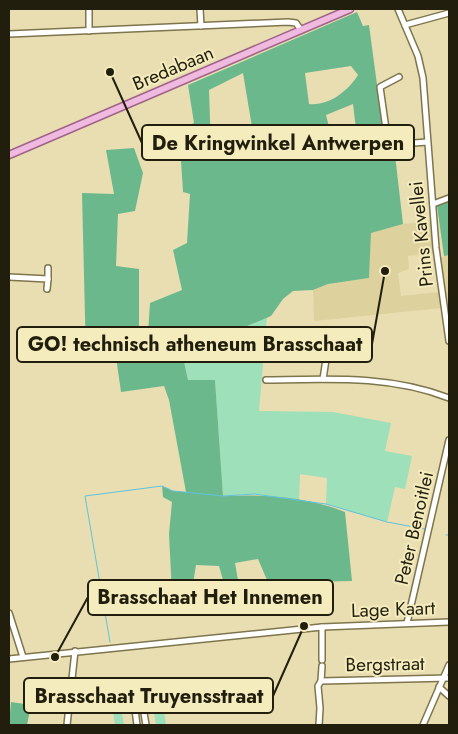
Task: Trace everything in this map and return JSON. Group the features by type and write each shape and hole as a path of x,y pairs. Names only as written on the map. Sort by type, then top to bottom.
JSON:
{"main road":[{"name":"Bredabaan","path":"9,155 350,9"}],"street":[{"path":"89,9 89,31"},
{"path":"200,9 200,26"},
{"name":"Prins Kavellei","path":"398,9 421,67 436,248 449,341"},
{"path":"405,24 449,13"},
{"path":"9,34 294,22 301,30"},
{"path":"400,77 380,87 388,145 427,142"},
{"path":"386,129 397,128"},
{"path":"433,204 449,198"},
{"path":"47,289 48,268"},
{"path":"9,277 48,279"},
{"path":"323,379 329,340"},
{"path":"266,380 384,381 420,388 449,398"},
{"name":"Peter Benoitlei","path":"408,623 449,440"},
{"path":"9,613 23,657"},
{"name":"Lage Kaart","path":"9,659 322,627 449,622"},
{"path":"322,627 322,660"},
{"path":"67,725 75,652"},
{"path":"423,725 446,678 449,665"},
{"path":"318,725 320,708 318,686 321,681 322,666"},
{"name":"Bergstraat","path":"321,681 446,678"},
{"path":"440,687 449,696"},
{"path":"137,725 134,702 140,699 146,725"}],"shaded area":[{"path":"437,205 449,210 449,301 447,301 441,259 444,256"},
{"path":"432,221 434,253 408,256 409,269 398,273 401,296 439,292 442,308 314,321 313,290 328,284 369,278 370,233 403,224"}],"green space":[{"path":"357,12 363,26 369,25 387,159 395,155 403,224 371,233 369,278 328,284 313,290 293,291 283,299 271,316 240,329 179,339 188,380 215,380 223,496 254,496 301,500 345,512 352,581 271,583 267,580 258,559 235,563 239,586 225,587 219,566 196,565 192,590 172,593 169,534 172,502 163,497 162,486 173,491 186,492 169,400 164,386 121,392 116,357 86,358 82,193 114,194 106,150 134,148 143,173 135,211 118,214 116,266 139,269 139,333 148,333 150,303 182,290 173,250 187,243 190,194 183,192 179,130 194,123 188,85","holes":["351,66 358,75 349,87 324,103 309,104 305,73","243,73 252,127 211,149 209,90","353,104 357,137 335,150 326,115"]},
{"path":"449,201 449,255 444,256 437,205"},
{"path":"267,317 259,411 333,412 391,423 385,451 412,456 405,489 395,487 387,522 326,504 327,478 300,474 299,501 254,494 223,496 215,381 188,380 179,339 240,329"},
{"path":"130,694 131,699 128,700 128,704 125,704 124,700 120,701 124,725 115,725 111,698"},
{"path":"162,695 166,725 156,725 152,699 144,697"},
{"path":"11,702 31,705 27,725 9,725"}],"waterway":[{"path":"110,642 85,496 162,486 173,491 223,496 254,494 326,504 387,522 425,529"}],"place":[{"name":"De Kringwinkel Antwerpen","path":"110,72"},
{"name":"GO! technisch atheneum Brasschaat","path":"385,271"},
{"name":"Brasschaat Truyensstraat","path":"304,626"},
{"name":"Brasschaat Het Innemen","path":"55,657"}]}
